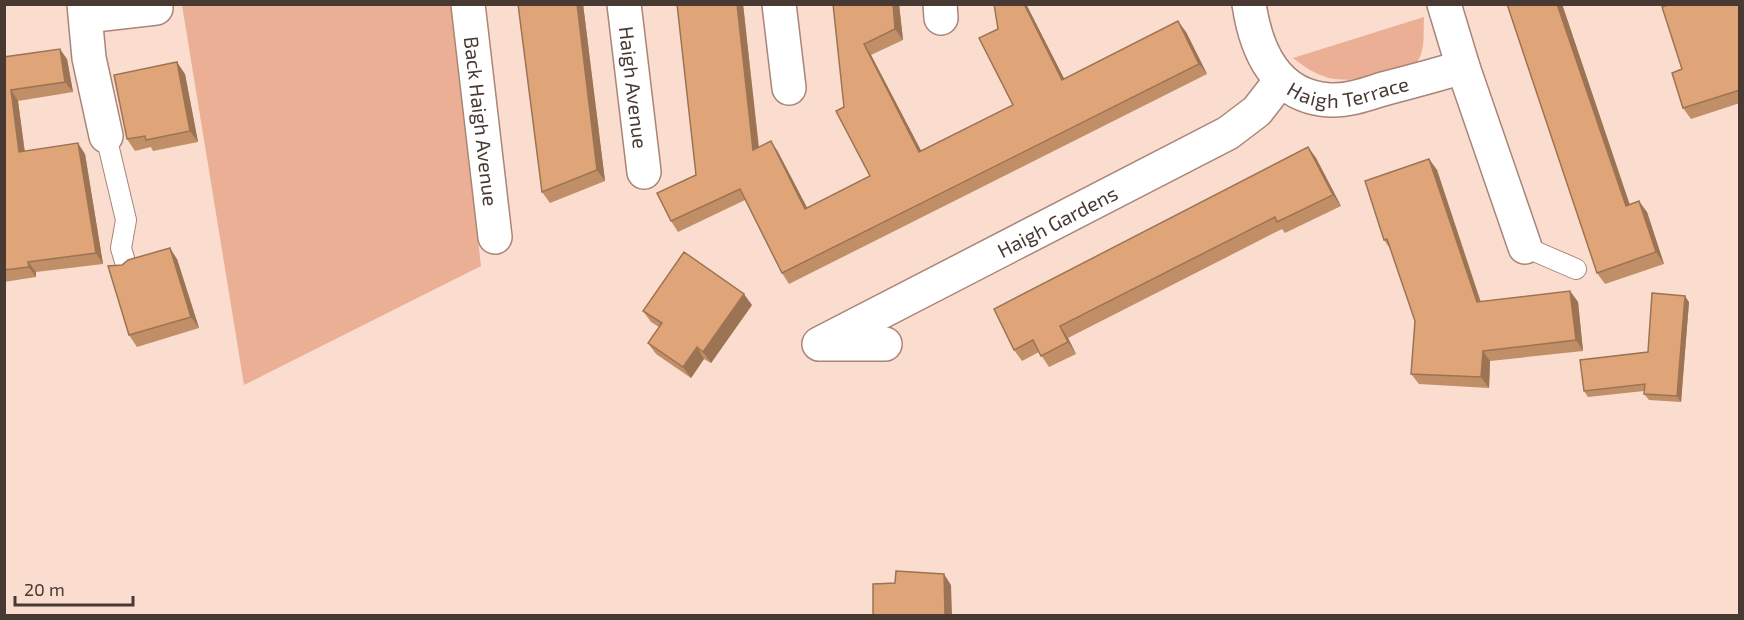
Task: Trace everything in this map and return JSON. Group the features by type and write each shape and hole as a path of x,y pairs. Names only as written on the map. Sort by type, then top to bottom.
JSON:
{"street":[{"name":"Back Haigh Avenue","path":"468,4 495,237"},
{"name":"Haigh Avenue","path":"624,4 644,172"},
{"path":"780,4 789,88"},
{"name":"Haigh Terrace","path":"1249,4 1251,20 1264,58 1281,80 1303,94 1330,100 1357,97 1463,67"},
{"path":"1444,4 1463,67 1525,247"},
{"path":"106,136 89,58 85,10 156,8"},
{"name":"Haigh Gardens","path":"885,344 811,344 1228,133 1257,111 1281,80"}],"lane":[{"path":"106,136 126,219 121,248 126,265"},
{"path":"1525,247 1576,269"}],"shaded area":[{"path":"182,5 451,5 481,266 244,385"},
{"path":"1424,17 1423,46 1420,57 1411,67 1401,72 1376,78 1349,80 1329,78 1314,72 1293,58"}],"building":[{"path":"518,4 577,4 597,170 542,192"},
{"path":"677,4 737,4 753,150 771,141 805,209 870,176 836,111 844,107 833,4 893,4 895,29 864,44 919,152 1013,105 979,38 998,29 994,4 1024,4 1062,80 1178,21 1199,64 782,273 740,189 671,221 657,193 696,175"},
{"path":"1507,4 1557,4 1626,206 1639,201 1656,252 1597,273"},
{"path":"1670,4 1740,4 1740,90 1683,108 1672,73 1682,69 1662,7"},
{"path":"60,49 65,82 11,90 19,152 78,143 96,253 28,262 29,267 4,270 4,57"},
{"path":"177,62 190,131 146,140 145,136 127,139 114,75"},
{"path":"1308,147 1333,195 1277,222 1275,217 1060,326 1068,342 1041,356 1033,340 1014,350 994,309"},
{"path":"1429,159 1477,302 1570,291 1576,340 1483,351 1481,377 1411,374 1415,321 1387,239 1384,240 1365,181"},
{"path":"170,248 191,317 129,335 108,266 122,265 128,260"},
{"path":"684,252 744,294 703,352 697,347 683,367 648,343 662,323 643,311"},
{"path":"1652,293 1685,296 1677,396 1644,394 1645,384 1584,391 1580,360 1648,352"},
{"path":"896,571 944,574 945,615 873,615 873,584 895,583"}]}
